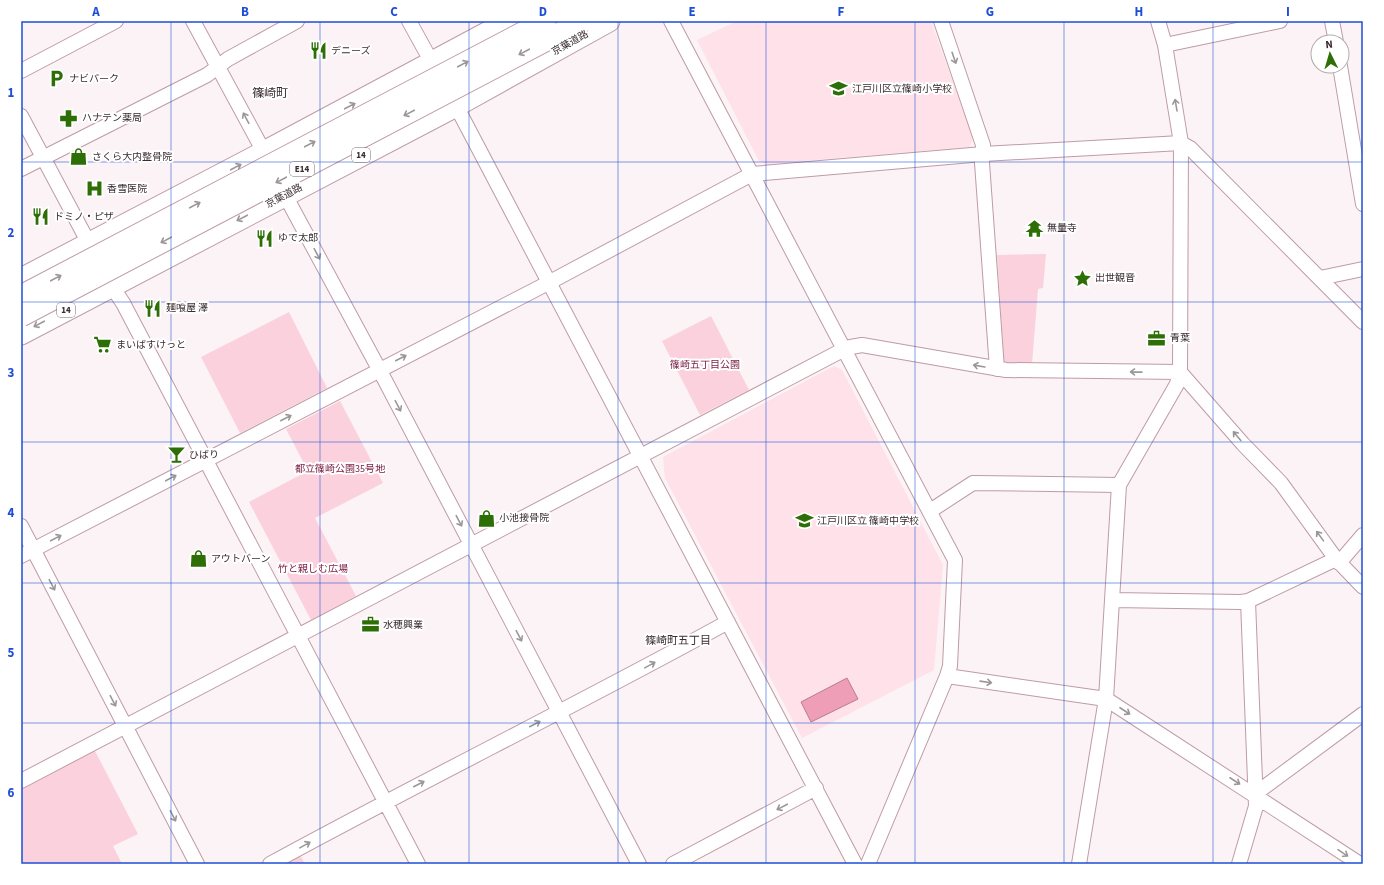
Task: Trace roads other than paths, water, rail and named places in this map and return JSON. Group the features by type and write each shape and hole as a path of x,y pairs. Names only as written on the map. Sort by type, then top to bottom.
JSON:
{"highway":[{"path":"21,279 90,244 510,21"},
{"name":"E14","path":"21,296 545,21"},
{"name":"京葉道路","path":"21,316 583,21"},
{"name":"京葉道路","path":"21,334 456,106 609,21"}],"street":[{"path":"21,71 92,26 116,21"},
{"path":"193,21 264,152"},
{"path":"21,170 207,75 228,59 297,21"},
{"path":"409,21 456,106 641,454 855,864"},
{"path":"671,21 845,348 955,560 950,666 868,864"},
{"path":"941,21 983,145 998,369"},
{"path":"1079,864 1106,699 1113,600 1118,485 1177,384 1180,372 1181,143 1165,45 1158,21"},
{"path":"1165,45 1280,21"},
{"path":"1332,21 1334,34"},
{"path":"1341,74 1363,204"},
{"path":"21,116 90,244 111,287 123,303 418,864"},
{"path":"21,556 205,459 550,282 752,174 983,154 1181,143 1190,148 1363,322"},
{"path":"285,195 379,369 639,864"},
{"path":"1320,278 1363,270"},
{"path":"21,781 845,348 862,345 998,369 1180,372 1243,444 1281,483 1337,561 1363,587"},
{"path":"930,511 973,483 1118,485"},
{"path":"21,526 197,864"},
{"path":"1113,600 1248,601 1337,561 1363,535"},
{"path":"1239,864 1256,806 1248,601"},
{"path":"270,864 385,802 643,669 728,622"},
{"path":"947,676 1106,699 1255,794 1360,864"},
{"path":"1255,794 1363,714"},
{"path":"674,864 816,788"}],"place":[{"name":"デニーズ","path":"318,51"},
{"name":"ナビパーク","path":"56,79"},
{"name":"江戸川区立篠崎小学校","path":"839,89"},
{"name":"ハナテン薬局","path":"69,118"},
{"name":"さくら大内整骨院","path":"79,157"},
{"name":"香雪医院","path":"94,189"},
{"name":"ドミノ・ピザ","path":"41,217"},
{"name":"無量寺","path":"1034,228"},
{"name":"ゆで太郎","path":"265,238"},
{"name":"出世観音","path":"1082,278"},
{"name":"麺喰屋 澤","path":"153,308"},
{"name":"青葉","path":"1157,338"},
{"name":"まいばすけっと","path":"103,345"},
{"name":"ひばり","path":"176,455"},
{"name":"小池接骨院","path":"486,518"},
{"name":"江戸川区立 篠崎中学校","path":"804,521"},
{"name":"アウトバーン","path":"198,559"},
{"name":"水穂興業","path":"370,625"}],"district":[{"name":"篠崎町","path":"270,93"},
{"name":"篠崎町五丁目","path":"678,640"}],"park label":[{"name":"篠崎五丁目公園","path":"705,365"},
{"name":"都立篠崎公園35号地","path":"340,469"},
{"name":"竹と親しむ広場","path":"313,569"}]}
